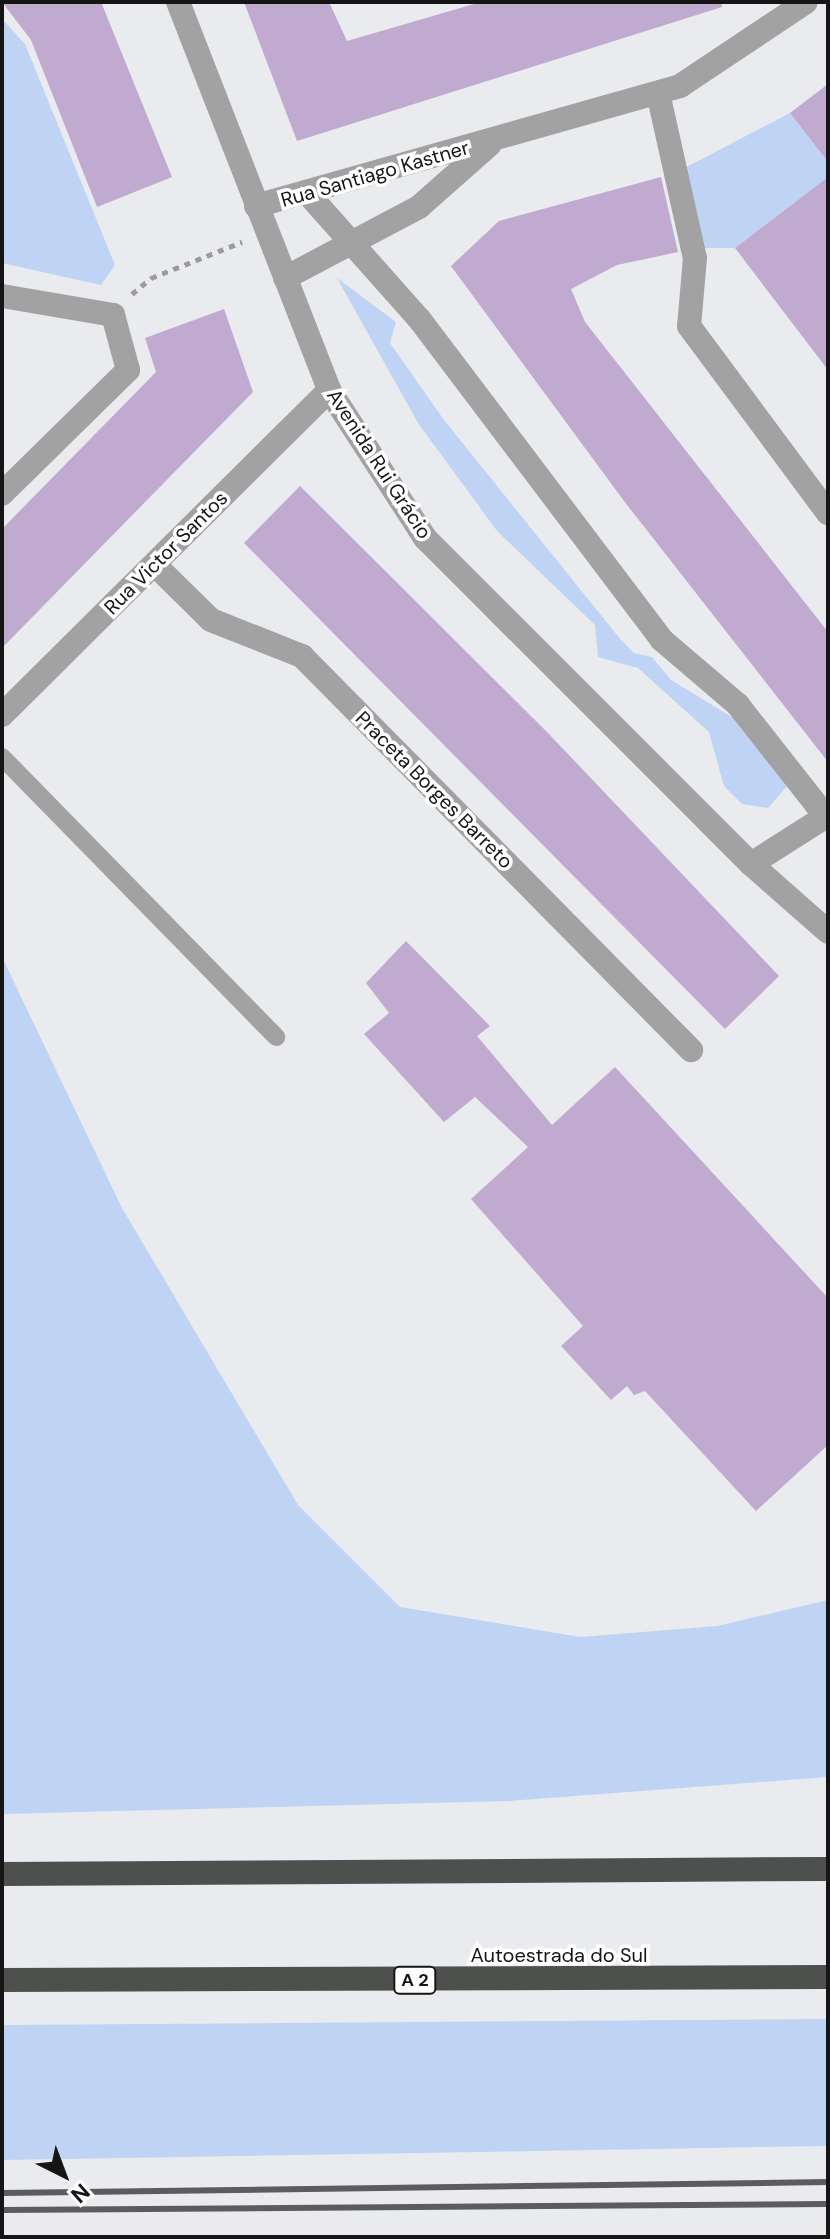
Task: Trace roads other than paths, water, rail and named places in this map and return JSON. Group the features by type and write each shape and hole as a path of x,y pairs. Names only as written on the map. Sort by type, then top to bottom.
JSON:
{"highway":[{"path":"2,1874 828,1869"},
{"name":"Autoestrada do Sul","path":"2,1980 828,1977"}],"street":[{"name":"Avenida Rui Grácio","path":"178,2 329,390 425,538 751,864 828,932"},
{"name":"Rua Santiago Kastner","path":"256,206 309,195 680,86 806,2"},
{"path":"658,93 695,258 689,326 828,513"},
{"name":"Rua Santiago Kastner","path":"285,278 349,240 419,207 494,141"},
{"path":"309,195 374,268 510,435 662,640 738,705 827,816 751,864"},
{"path":"2,296 113,315 128,370 2,494"},
{"name":"Rua Victor Santos","path":"2,715 329,390"},
{"name":"Praceta Borges Barreto","path":"155,565 211,620 302,656 691,1050"}],"lane":[{"path":"2,757 276,1037"}],"railway":[{"path":"2,2193 828,2182"},
{"path":"2,2210 828,2204"}]}
